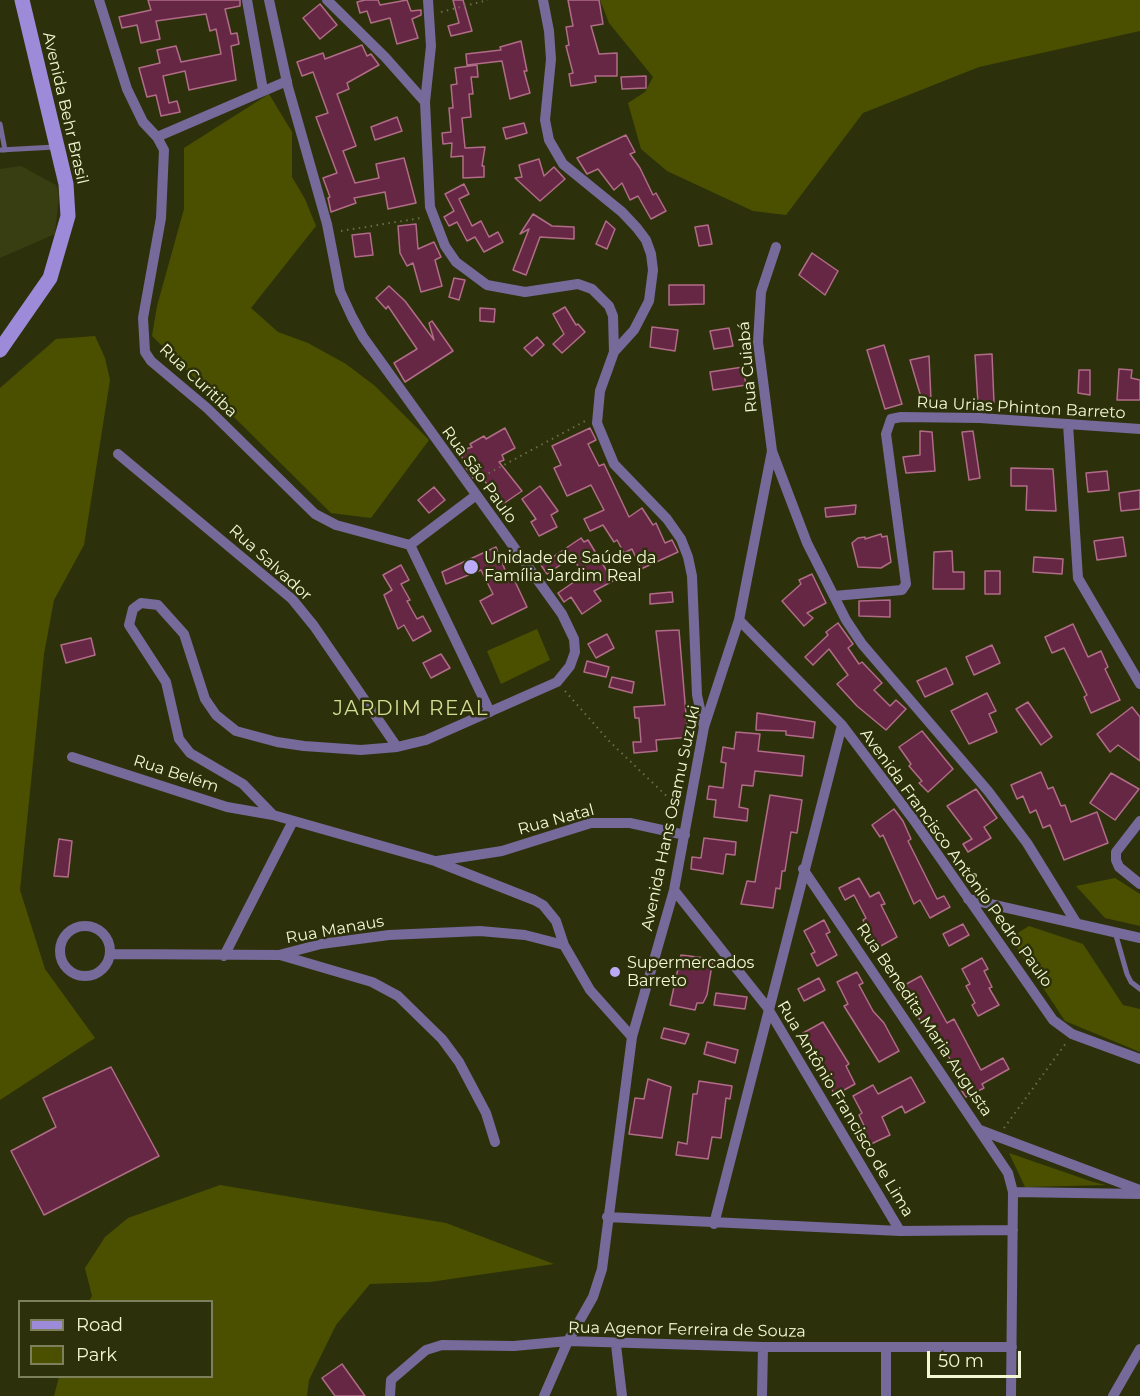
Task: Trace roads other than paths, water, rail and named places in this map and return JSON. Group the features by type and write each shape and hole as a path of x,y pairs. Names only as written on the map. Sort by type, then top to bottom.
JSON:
{"street":[{"name":"Avenida Behr Brasil","path":"0,350 50,278 68,216 66,184 22,0"},
{"path":"99,0 127,89 142,122 157,137 287,81"},
{"path":"248,0 263,90"},
{"name":"Rua São Paulo","path":"268,0 287,81 329,233 340,291 352,318 363,338 569,625 575,652 570,666 557,682 490,712"},
{"path":"327,0 385,57 425,102"},
{"path":"428,0 431,15 430,67 425,102 432,216 445,246 456,262 487,285 525,292 578,284 592,289 604,298 614,316 614,352 600,392 597,415 601,434 614,464 667,519 688,557 692,576 696,695 704,727"},
{"path":"543,0 550,41 545,120 549,140 563,164 622,212 637,228 646,240 651,254 653,270 649,301 634,330 614,352"},
{"name":"Rua Curitiba","path":"157,137 164,150 161,219 143,318 145,352 152,361 207,408 315,514 336,525 410,545"},
{"name":"Rua Cuiabá","path":"772,451 758,324 760,292 776,247"},
{"name":"Rua Urias Phinton Barreto","path":"834,596 902,591 906,584 886,434 891,419 901,417 980,418 1140,429"},
{"path":"1068,424 1078,578 1140,684"},
{"path":"772,451 807,543 846,620 862,644 988,791 1027,843 1077,924"},
{"name":"Avenida Hans Osamu Suzuki","path":"544,1396 568,1341 593,1298 602,1269 607,1216 632,1037 674,890 686,835 704,727 739,620 772,451"},
{"name":"Rua Salvador","path":"118,454 292,599 314,626 397,747"},
{"path":"475,496 410,545 490,712 426,740 397,747 361,750 277,742 236,731 216,715 205,699 184,634 158,605 141,603 133,609 129,625 166,682 179,739 190,753 243,784 273,815 435,861 543,905 556,921 564,945 590,990 632,1037"},
{"name":"Avenida Francisco Antônio Pedro Paulo","path":"739,620 842,725 913,819 1053,1020 1072,1034 1140,1059"},
{"path":"714,1224 767,1007 842,725"},
{"name":"Rua Belém","path":"72,757 227,807 273,815"},
{"path":"224,956 293,821"},
{"path":"1140,821 1116,852 1116,860 1119,867 1140,884"},
{"name":"Rua Natal","path":"435,861 502,851 591,823 630,823 686,835"},
{"name":"Rua Benedita Maria Augusta","path":"803,868 1008,1173 1013,1192"},
{"name":"Rua Antônio Francisco de Lima","path":"674,890 767,1007 900,1232"},
{"path":"969,899 1140,938"},
{"path":"76,927 93,927 106,938 110,954 103,968 97,973 81,975 67,968 60,954 60,946 68,932 76,927"},
{"name":"Rua Manaus","path":"110,954 279,955 321,944 378,937 480,931 525,934 564,945"},
{"path":"279,955 372,982 398,996 434,1031 459,1062 486,1113 495,1142"},
{"path":"980,1130 999,1135 1140,1192"},
{"path":"1011,1396 1013,1192 1140,1192"},
{"path":"607,1216 714,1224 900,1232 1013,1230"},
{"name":"Rua Agenor Ferreira de Souza","path":"390,1396 391,1380 426,1350 442,1345 514,1346 568,1341 616,1345 763,1347 1012,1347"},
{"path":"616,1345 622,1396"},
{"path":"762,1396 763,1347"},
{"path":"886,1348 886,1396"},
{"path":"1113,1396 1140,1349"}],"lane":[{"path":"0,124 3,150 57,147"},
{"path":"1114,932 1127,974 1131,982 1140,989"}],"place":[{"name":"Unidade de Saúde da Família Jardim Real","path":"471,567"},
{"name":"Supermercados Barreto","path":"615,972"}],"district":[{"name":"JARDIM REAL","path":"411,709"}]}
